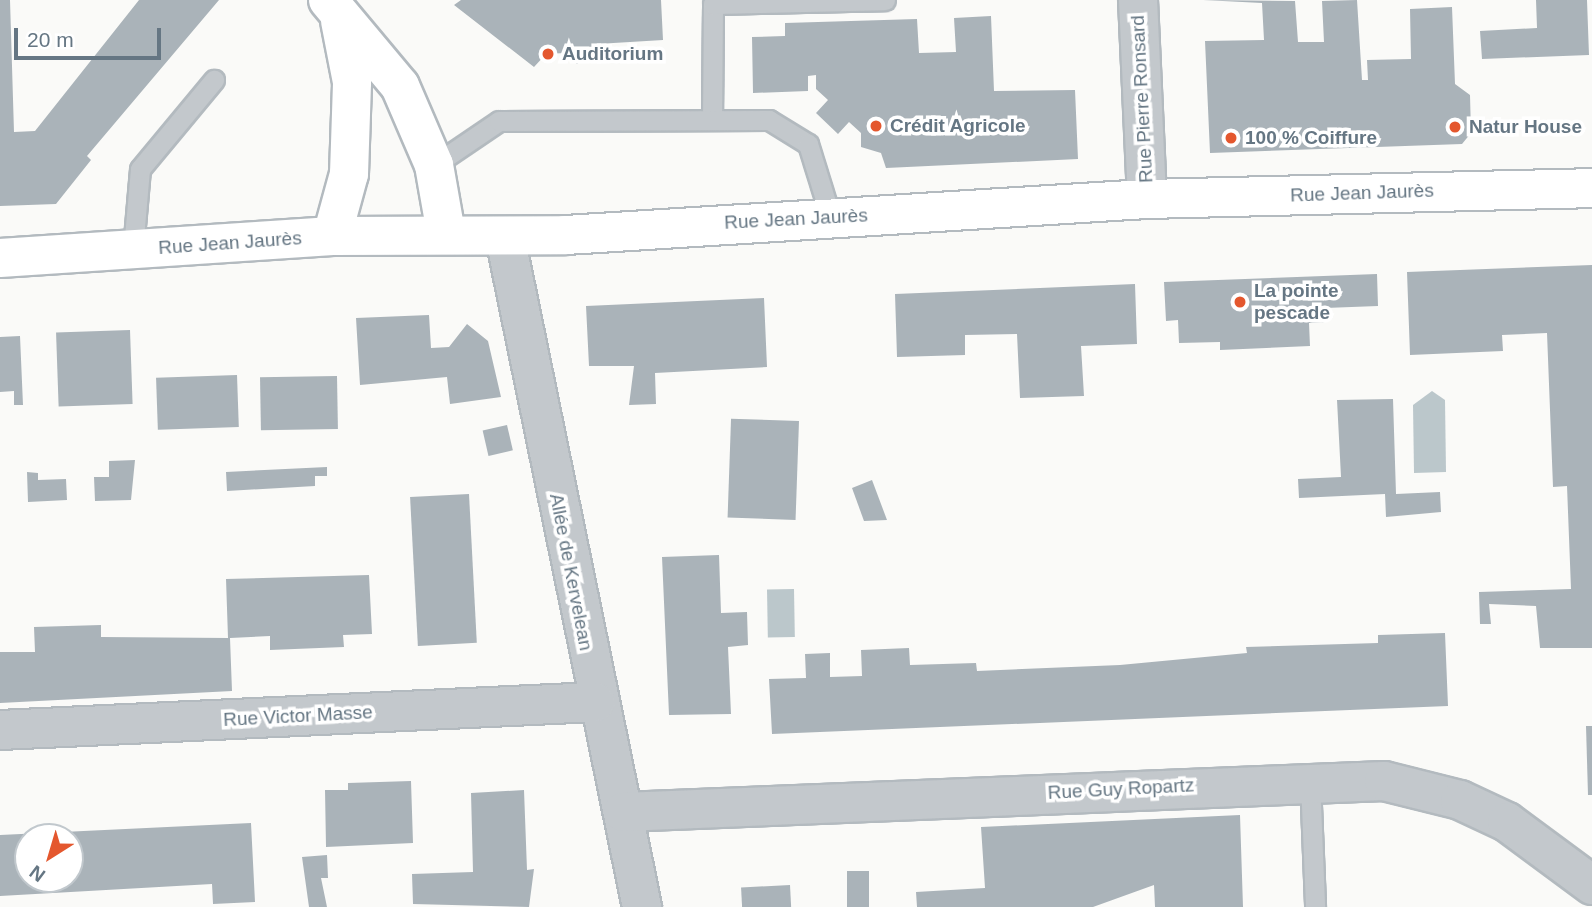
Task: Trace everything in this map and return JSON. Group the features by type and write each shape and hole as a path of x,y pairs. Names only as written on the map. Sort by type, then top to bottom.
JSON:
{"main road":[{"path":"334,9 400,86 434,165 446,233"},
{"path":"332,236 349,174 352,95 334,9"},
{"name":"Rue Jean Jaurès","path":"0,258 332,236 446,233 505,237 830,215 1147,199 1592,188"}],"street":[{"name":"Rue Pierre Ronsard","path":"1138,0 1147,199"},
{"name":"Allée de Kervelean","path":"505,237 595,702 623,812 642,907"},
{"name":"Rue Victor Masse","path":"0,730 595,702"},
{"name":"Rue Guy Ropartz","path":"623,812 1310,780 1384,781 1460,800 1507,822 1592,885"}],"lane":[{"path":"712,120 713,4 885,0"},
{"path":"133,249 140,169 214,80"},
{"path":"434,165 499,121 769,120 808,144 830,215"},
{"path":"1310,780 1315,907"}],"shaded area":[{"path":"1432,391 1445,400 1446,472 1414,473 1413,405"},
{"path":"767,589 794,589 795,637 768,637"}],"building":[{"path":"0,0 10,0 14,132 35,131 139,0 219,0 87,156 91,160 56,204 0,206"},
{"path":"461,0 661,0 663,40 597,44 577,64 565,53 546,54 534,67 454,5"},
{"path":"1203,0 1295,1 1298,42 1324,42 1322,1 1357,0 1362,80 1368,80 1367,60 1411,59 1410,9 1452,7 1455,84 1470,95 1471,133 1462,144 1210,153 1205,41 1264,40 1262,3"},
{"path":"1536,0 1587,0 1589,55 1482,59 1480,31 1537,28"},
{"path":"991,16 994,91 1075,90 1078,159 886,168 881,153 861,147 861,133 849,122 838,134 816,113 828,100 816,89 816,75 808,76 808,91 753,93 752,37 785,36 785,23 917,19 919,53 956,52 954,18"},
{"path":"1592,265 1592,648 1540,648 1536,606 1489,604 1491,624 1480,624 1479,592 1571,589 1567,486 1553,487 1547,333 1502,335 1503,351 1410,355 1407,272"},
{"path":"1377,274 1378,306 1325,308 1325,322 1309,323 1310,346 1220,350 1220,342 1179,343 1178,320 1166,321 1164,282"},
{"path":"1135,284 1137,344 1081,346 1084,396 1020,398 1017,334 965,335 965,355 897,357 895,294"},
{"path":"764,298 767,367 655,373 656,404 629,405 634,366 589,366 586,306"},
{"path":"429,315 431,348 449,347 467,324 488,341 501,397 450,404 447,377 360,385 356,318"},
{"path":"130,330 133,404 59,407 56,333"},
{"path":"20,336 23,405 14,405 14,391 0,392 0,337"},
{"path":"237,375 239,427 158,430 156,378"},
{"path":"337,376 338,429 261,430 260,377"},
{"path":"1393,399 1396,494 1440,492 1441,512 1386,517 1385,494 1299,498 1298,479 1341,477 1337,400"},
{"path":"731,419 799,421 796,520 728,518"},
{"path":"507,425 513,450 488,456 483,431"},
{"path":"135,460 131,500 95,501 94,477 109,477 109,461"},
{"path":"327,467 327,476 315,476 315,486 227,491 226,472"},
{"path":"27,472 38,473 38,480 66,479 67,500 28,502"},
{"path":"872,480 887,520 864,521 852,488"},
{"path":"469,494 477,643 418,646 410,497"},
{"path":"719,555 721,613 747,612 748,645 728,647 731,714 669,715 662,557"},
{"path":"369,575 372,634 343,635 344,647 270,650 270,636 230,638 232,691 0,703 0,652 35,652 34,627 101,625 101,637 228,638 226,579"},
{"path":"1445,633 1448,706 772,734 769,679 806,678 805,654 830,653 830,677 862,676 861,650 909,648 910,665 976,663 977,671 1120,665 1247,653 1246,647 1378,643 1378,635"},
{"path":"1586,726 1592,726 1592,795 1588,795"},
{"path":"411,781 413,843 326,847 325,790 348,790 348,783"},
{"path":"524,790 527,870 534,869 529,907 413,904 412,874 473,872 471,793"},
{"path":"1240,815 1243,907 1155,907 1154,885 1093,907 917,907 916,892 985,888 981,827"},
{"path":"251,823 255,902 213,904 212,884 84,891 84,831"},
{"path":"14,834 14,893 53,893 0,896 0,835"},
{"path":"327,855 328,878 321,878 327,907 309,907 302,857"},
{"path":"847,871 869,871 869,907 847,907"},
{"path":"790,885 791,907 742,907 741,888"}],"place":[{"name":"Auditorium","path":"548,54"},
{"name":"Crédit Agricole","path":"876,126"},
{"name":"Natur House","path":"1455,127"},
{"name":"100 % Coiffure","path":"1231,138"},
{"name":"La pointe pescade","path":"1240,302"}]}
